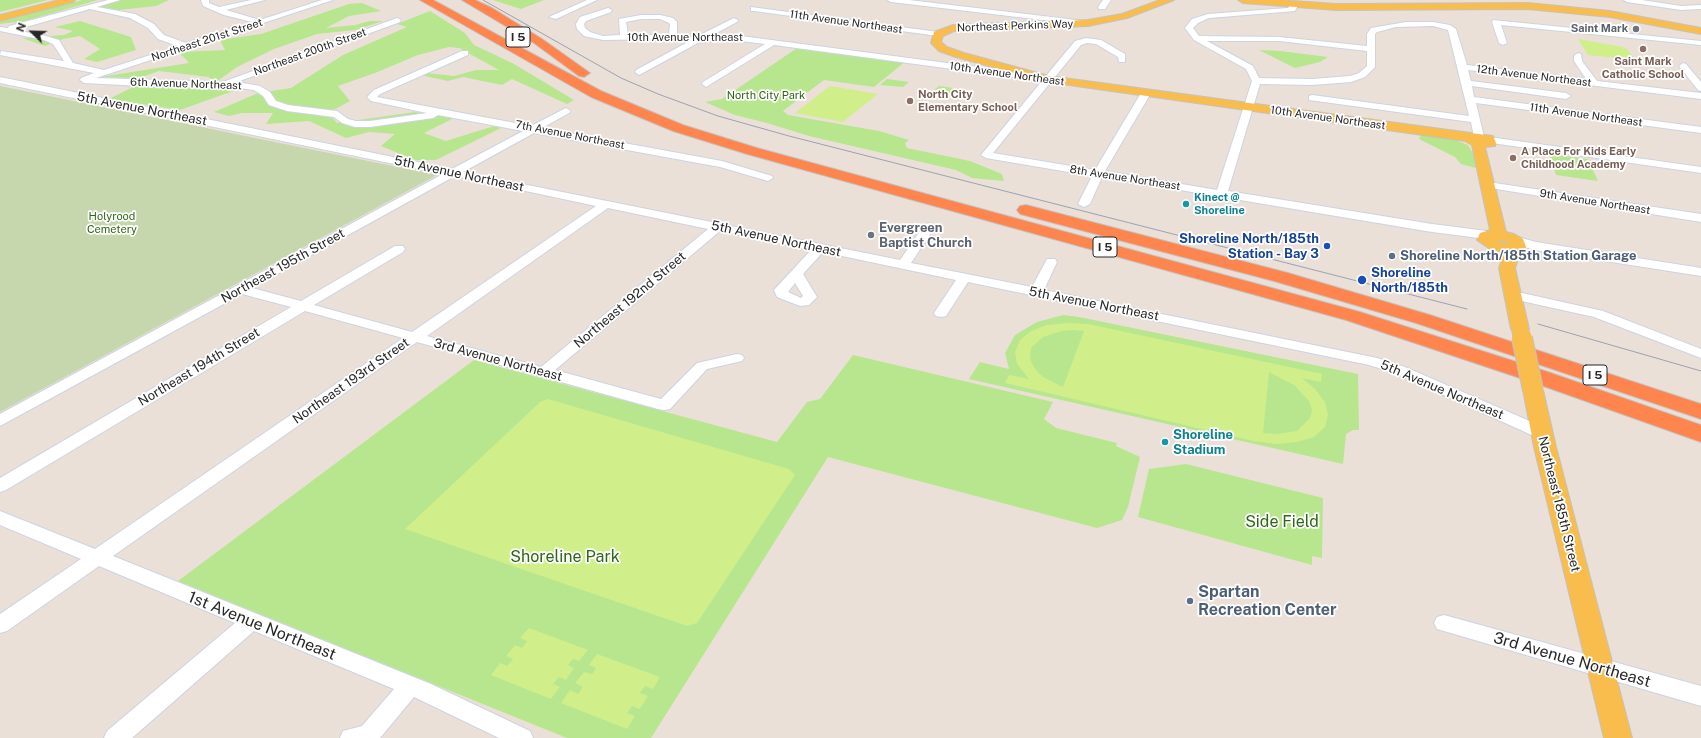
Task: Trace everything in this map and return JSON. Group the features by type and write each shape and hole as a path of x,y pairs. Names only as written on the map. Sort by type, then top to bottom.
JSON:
{"highway":[{"path":"411,0 515,50"},
{"name":"I 5","path":"425,0 611,101 650,118 696,134 1353,316 1540,377 1701,434"},
{"name":"I 5","path":"453,0 584,73 649,103 731,131 1214,259 1356,299 1531,354 1701,412"},
{"path":"467,0 488,10 538,41 584,73"}],"main road":[{"path":"0,17 60,0"},
{"path":"0,17 70,0"},
{"name":"Northeast Perkins Way","path":"1048,79 949,52 936,43 936,37 938,34 953,28 1088,23 1124,16 1169,0"},
{"path":"1243,0 1294,5 1388,8 1528,6 1610,14 1701,31"},
{"path":"1528,6 1533,2 1548,0"},
{"name":"10th Avenue Northeast","path":"1048,79 1479,140"},
{"name":"Northeast 185th Street","path":"1479,140 1488,186 1491,239 1500,261 1507,268"},
{"path":"1491,239 1514,246"},
{"name":"Northeast 185th Street","path":"1514,246 1506,253 1509,262 1507,268 1542,433 1618,738"}],"street":[{"path":"2,29 116,0"},
{"path":"205,0 206,4 227,13 260,22"},
{"path":"219,9 261,0"},
{"name":"Northeast 201st Street","path":"84,80 104,72 329,0"},
{"path":"553,16 593,0"},
{"path":"891,0 1088,23"},
{"path":"1102,7 1107,0"},
{"path":"1627,0 1674,8 1701,7"},
{"path":"746,14 765,3"},
{"path":"1222,193 1256,80 1250,68 1197,38 1189,28 1194,21 1200,18 1222,14 1288,10 1292,9 1294,5"},
{"path":"87,8 132,16 150,26 161,37 186,46"},
{"name":"11th Avenue Northeast","path":"754,9 938,34"},
{"name":"10th Avenue Northeast","path":"608,10 583,19 580,24 581,29 587,34 594,36 624,38 673,37 696,41 725,37 773,42 1048,79"},
{"path":"624,38 622,21 641,17 660,17 670,20 674,24 673,37"},
{"name":"Northeast 200th Street","path":"222,84 398,20"},
{"path":"639,72 734,20"},
{"path":"1503,43 1496,22 1701,43"},
{"name":"Northeast 185th Street","path":"1370,49 1371,34 1374,30 1396,25 1433,24 1443,25 1452,29 1463,67 1479,140"},
{"path":"2,29 32,34 56,42 70,65"},
{"path":"1197,38 1279,39 1370,49 1371,67 1368,71 1351,79 1312,82 1256,80"},
{"path":"1048,79 1078,43 1086,40 1102,43 1122,56 1122,60"},
{"path":"706,84 773,42"},
{"path":"1,53 104,72"},
{"name":"7th Avenue Northeast","path":"465,53 377,92 372,97 374,99 444,113 535,128 722,164 768,178"},
{"path":"1578,56 1578,61 1594,83"},
{"path":"1682,66 1701,88"},
{"name":"12th Avenue Northeast","path":"1463,67 1701,96"},
{"name":"8th Avenue Northeast","path":"1048,79 986,155 1222,193 1491,239"},
{"name":"5th Avenue Northeast","path":"0,80 1372,361 1400,370 1542,433"},
{"name":"6th Avenue Northeast","path":"84,80 160,84 222,84 257,88 267,94 272,103 287,108 337,114 344,121 355,124 370,124 444,113"},
{"path":"1466,83 1566,96"},
{"path":"1084,204 1146,93"},
{"path":"1312,98 1475,120"},
{"name":"11th Avenue Northeast","path":"1470,99 1701,130"},
{"name":"Northeast 195th Street","path":"0,421 566,111"},
{"name":"10th Avenue Northeast","path":"1479,140 1701,170"},
{"name":"9th Avenue Northeast","path":"1488,186 1701,218"},
{"name":"Northeast 193rd Street","path":"0,625 606,204"},
{"name":"Northeast 192nd Street","path":"544,372 717,227"},
{"path":"903,265 929,227"},
{"path":"1514,246 1544,251 1564,250 1701,272"},
{"path":"796,274 820,248"},
{"name":"Northeast 194th Street","path":"0,486 399,249"},
{"path":"1036,293 1051,262"},
{"path":"941,313 964,278"},
{"name":"3rd Avenue Northeast","path":"240,289 664,405 702,366 737,358"},
{"path":"1513,294 1598,314 1701,354"},
{"name":"1st Avenue Northeast","path":"0,518 96,559 410,686 522,738"},
{"path":"115,738 252,621"},
{"name":"3rd Avenue Northeast","path":"1444,623 1701,696"},
{"path":"362,738 410,686"}],"green space":[{"path":"0,0 48,0 0,12"},
{"path":"82,0 98,0 25,21 0,24 0,22"},
{"path":"122,0 169,0 156,6 119,10 97,7"},
{"path":"493,0 544,0 521,9"},
{"path":"362,3 381,11 349,16 326,28 355,25 370,21 383,21 355,30 317,34 274,49 237,67 216,82 208,77 159,71 139,78 100,77 189,63 179,52 225,50 220,40 261,34 349,4"},
{"path":"430,11 465,33 474,45 514,64 574,100 567,104 512,79 502,85 463,77 448,81 420,75 425,73 454,76 476,70 499,70 459,48 449,47 418,55 375,73 338,86 350,101 328,113 337,123 415,112 454,118 424,133 446,141 494,126 501,128 436,160 415,160 381,146 395,134 369,132 346,138 309,121 266,124 273,113 242,113 229,116 214,112 258,93 291,88 343,55 407,27 397,24"},
{"path":"80,21 131,37 136,50 97,62 84,59 100,49 80,36 63,39 45,46 22,38 64,35 73,31 55,27"},
{"path":"1578,39 1623,47 1627,49 1635,60 1588,55"},
{"name":"North City Park","path":"800,46 906,61 874,87 824,80 783,111 788,115 879,131 909,140 905,143 907,148 970,161 1002,174 1004,181 972,178 956,170 809,136 735,115 705,102 722,99"},
{"path":"1259,50 1328,57 1320,62 1295,68"},
{"path":"887,79 909,82 903,87 880,85"},
{"name":"Holyrood Cemetery","path":"0,86 437,175 0,412"},
{"path":"135,86 236,90 180,110 109,99"},
{"path":"830,86 878,94 843,122 795,113"},
{"path":"939,86 968,90 963,96 933,91"},
{"path":"1422,133 1455,140 1468,145 1475,157 1476,168 1461,164 1455,157 1419,139"},
{"path":"1549,154 1588,159 1598,181 1556,175"},
{"path":"1063,315 1358,374 1359,430 1353,430 1346,434 1343,464 969,379 980,362 1009,369 1005,353 1015,335 1037,322"},
{"path":"1067,323 1088,324 1322,374 1321,382 1302,378 1315,389 1325,402 1328,415 1325,427 1314,437 1297,442 1276,444 1253,441 1005,383 1009,375 1029,379 1017,364 1015,352 1020,340 1031,331 1047,325","holes":["1062,331 1084,331 1063,387 1043,377 1036,370 1031,362 1031,348 1043,337","1269,372 1294,385 1309,401 1312,410 1310,418 1297,431 1277,434 1263,433"]},
{"name":"Shoreline Park","path":"853,355 1053,402 1044,419 1056,428 1117,443 1116,446 1140,457 1128,507 1122,520 1097,528 828,457 651,738 567,738 178,581 474,360 777,442 807,402 820,399"},
{"path":"548,399 789,469 795,475 697,623 687,626 405,529 540,402"},
{"name":"Side Field","path":"1186,464 1323,498 1322,558 1312,556 1312,565 1138,517 1149,469"},
{"path":"529,628 588,650 579,661 573,659 568,665 574,668 566,680 559,677 553,684 560,687 551,699 491,675 500,663 507,666 513,659 506,656 515,645 522,648 527,641 520,638"},
{"path":"597,654 660,677 653,689 645,686 640,693 648,696 640,709 632,706 627,713 635,716 627,729 561,703 570,690 578,694 583,687 575,683 584,672 592,674 596,668 589,665"}],"tram line":[{"path":"483,0 621,78 658,94 718,116 789,136 1467,309"},
{"path":"1538,324 1701,371"}],"place":[{"name":"Saint Mark","path":"1636,29"},
{"name":"Saint Mark Catholic School","path":"1643,49"},
{"name":"North City Elementary School","path":"910,101"},
{"name":"A Place For Kids Early Childhood Academy","path":"1513,158"},
{"name":"Kinect @ Shoreline","path":"1186,204"},
{"name":"Evergreen Baptist Church","path":"871,235"},
{"name":"Shoreline North/185th Station - Bay 3","path":"1327,246"},
{"name":"Shoreline North/185th Station Garage","path":"1392,256"},
{"name":"Shoreline North/185th","path":"1362,280"},
{"name":"Shoreline Stadium","path":"1165,442"},
{"name":"Spartan Recreation Center","path":"1190,601"}]}
